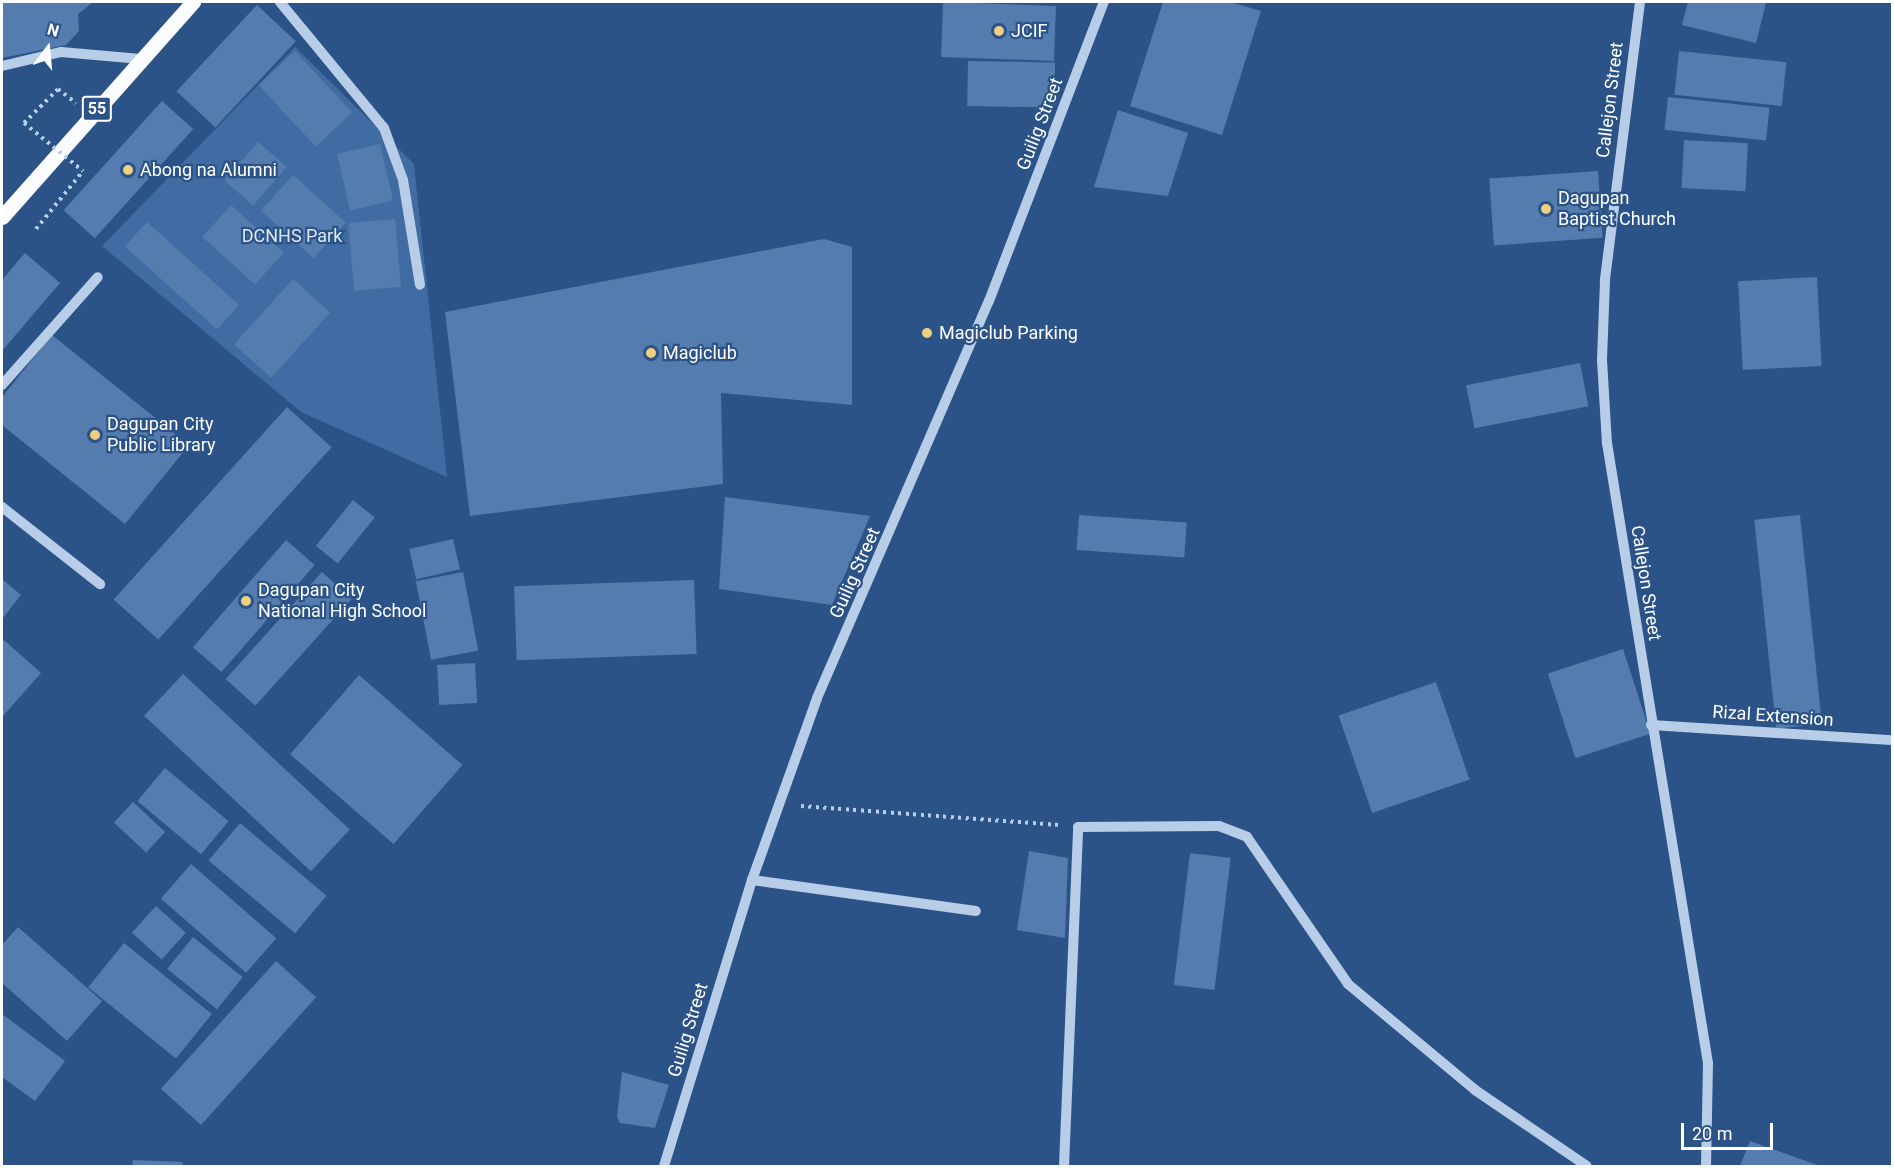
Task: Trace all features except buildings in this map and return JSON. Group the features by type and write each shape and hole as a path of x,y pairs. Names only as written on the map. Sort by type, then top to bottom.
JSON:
{"main road":[{"name":"55","path":"2,217 193,2"}],"street":[{"path":"280,2 384,128 403,180 420,285"},
{"name":"Guilig Street","path":"664,1167 752,879 817,698 989,301 1104,2"},
{"name":"Callejon Street","path":"1640,2 1605,281 1602,360 1607,443 1651,725 1708,1063 1706,1167"},
{"path":"2,66 61,52 141,59"},
{"path":"2,385 98,277"},
{"path":"2,507 100,584"},
{"name":"Rizal Extension","path":"1651,725 1893,740"},
{"path":"1064,1167 1078,827 1236,830 1348,984 1475,1090 1587,1167"},
{"path":"752,879 976,911"}],"path":[{"path":"36,229 83,171 24,123 58,89"},
{"path":"778,805 1078,827"}],"green space":[{"name":"DCNHS Park","path":"295,47 414,164 447,477 301,412 102,246"}],"place":[{"name":"JCIF","path":"999,31"},
{"name":"Abong na Alumni","path":"128,170"},
{"name":"Dagupan Baptist Church","path":"1546,209"},
{"name":"Magiclub Parking","path":"927,333"},
{"name":"Magiclub","path":"651,353"},
{"name":"Dagupan City Public Library","path":"95,435"},
{"name":"Dagupan City National High School","path":"246,601"}]}
